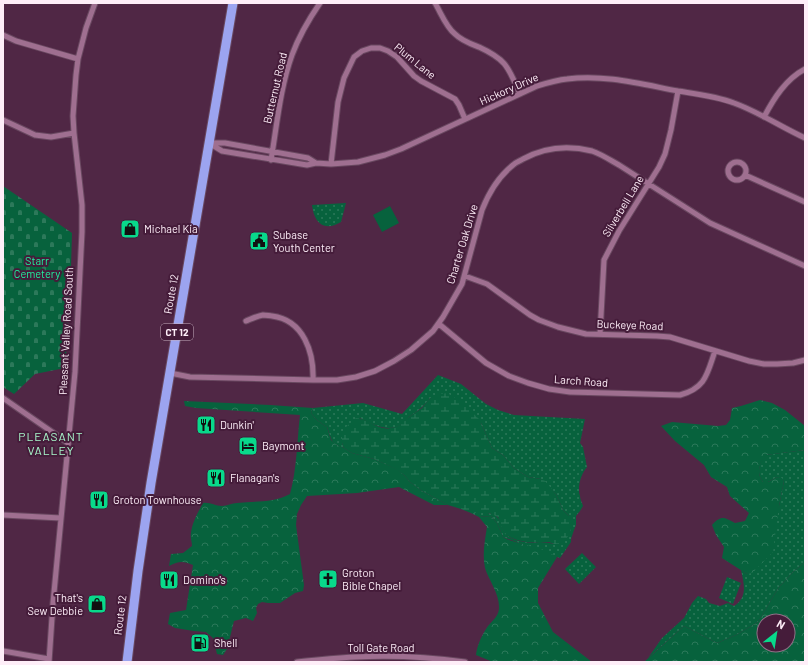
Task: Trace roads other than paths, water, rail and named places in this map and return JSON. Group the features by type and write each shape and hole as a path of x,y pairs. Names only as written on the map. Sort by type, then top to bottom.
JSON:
{"highway":[{"name":"Route 12","path":"127,662 144,524 233,3"}],"street":[{"name":"Pleasant Valley Road South","path":"49,661 53,603 75,372 82,232 82,204 73,116 78,59 86,28 95,3"},
{"name":"Butternut Road","path":"271,160 283,90 292,55 303,30 320,3"},
{"path":"435,3 454,34 492,53 504,62 510,71 520,94"},
{"path":"3,35 16,41 78,59"},
{"name":"Plum Lane","path":"331,164 338,102 344,78 354,57 362,51 371,48 380,48 396,56 414,76 455,99 460,105 466,119"},
{"path":"764,117 771,103 782,87 799,72 805,69"},
{"name":"Hickory Drive","path":"210,142 222,151 307,166 316,163 331,164 358,162 401,149 537,86 567,79 584,78 623,80 722,99 747,108 805,138"},
{"name":"Silverbell Lane","path":"600,334 604,260 619,231 659,167 665,154 672,130 678,91"},
{"path":"3,120 36,135 50,137 74,133"},
{"name":"Hickory Drive","path":"210,142 225,143 308,158 316,163"},
{"name":"Charter Oak Drive","path":"170,373 190,377 337,380 356,378 375,371 394,361 411,350 439,324 462,284 486,198 502,174 514,164 527,157 552,148 566,147 586,150 605,157 710,223 805,266"},
{"path":"745,175 805,202"},
{"name":"Buckeye Road","path":"465,276 487,284 521,310 539,320 586,334 670,337 749,361 764,364 793,363 805,360"},
{"path":"246,321 264,315 279,317 287,320 306,340 310,351 313,368 313,380"},
{"name":"Larch Road","path":"439,324 486,363 509,376 549,389 570,392 680,395 699,387 705,379 715,350"},
{"path":"3,398 68,443"},
{"path":"3,515 61,518"},
{"path":"3,651 49,661"},
{"name":"Toll Gate Road","path":"297,662 384,656 437,658 465,662"}],"place":[{"name":"Michael Kia","path":"130,229"},
{"name":"Subase Youth Center","path":"259,241"},
{"name":"Dunkin'","path":"206,425"},
{"name":"Baymont","path":"248,446"},
{"name":"Flanagan's","path":"216,478"},
{"name":"Groton Townhouse","path":"99,500"},
{"name":"Groton Bible Chapel","path":"328,579"},
{"name":"Domino's","path":"169,580"},
{"name":"That's Sew Debbie","path":"97,604"},
{"name":"Shell","path":"200,643"}],"district":[{"name":"PLEASANT VALLEY","path":"51,444"}],"park label":[{"name":"Starr Cemetery","path":"37,267"}]}
